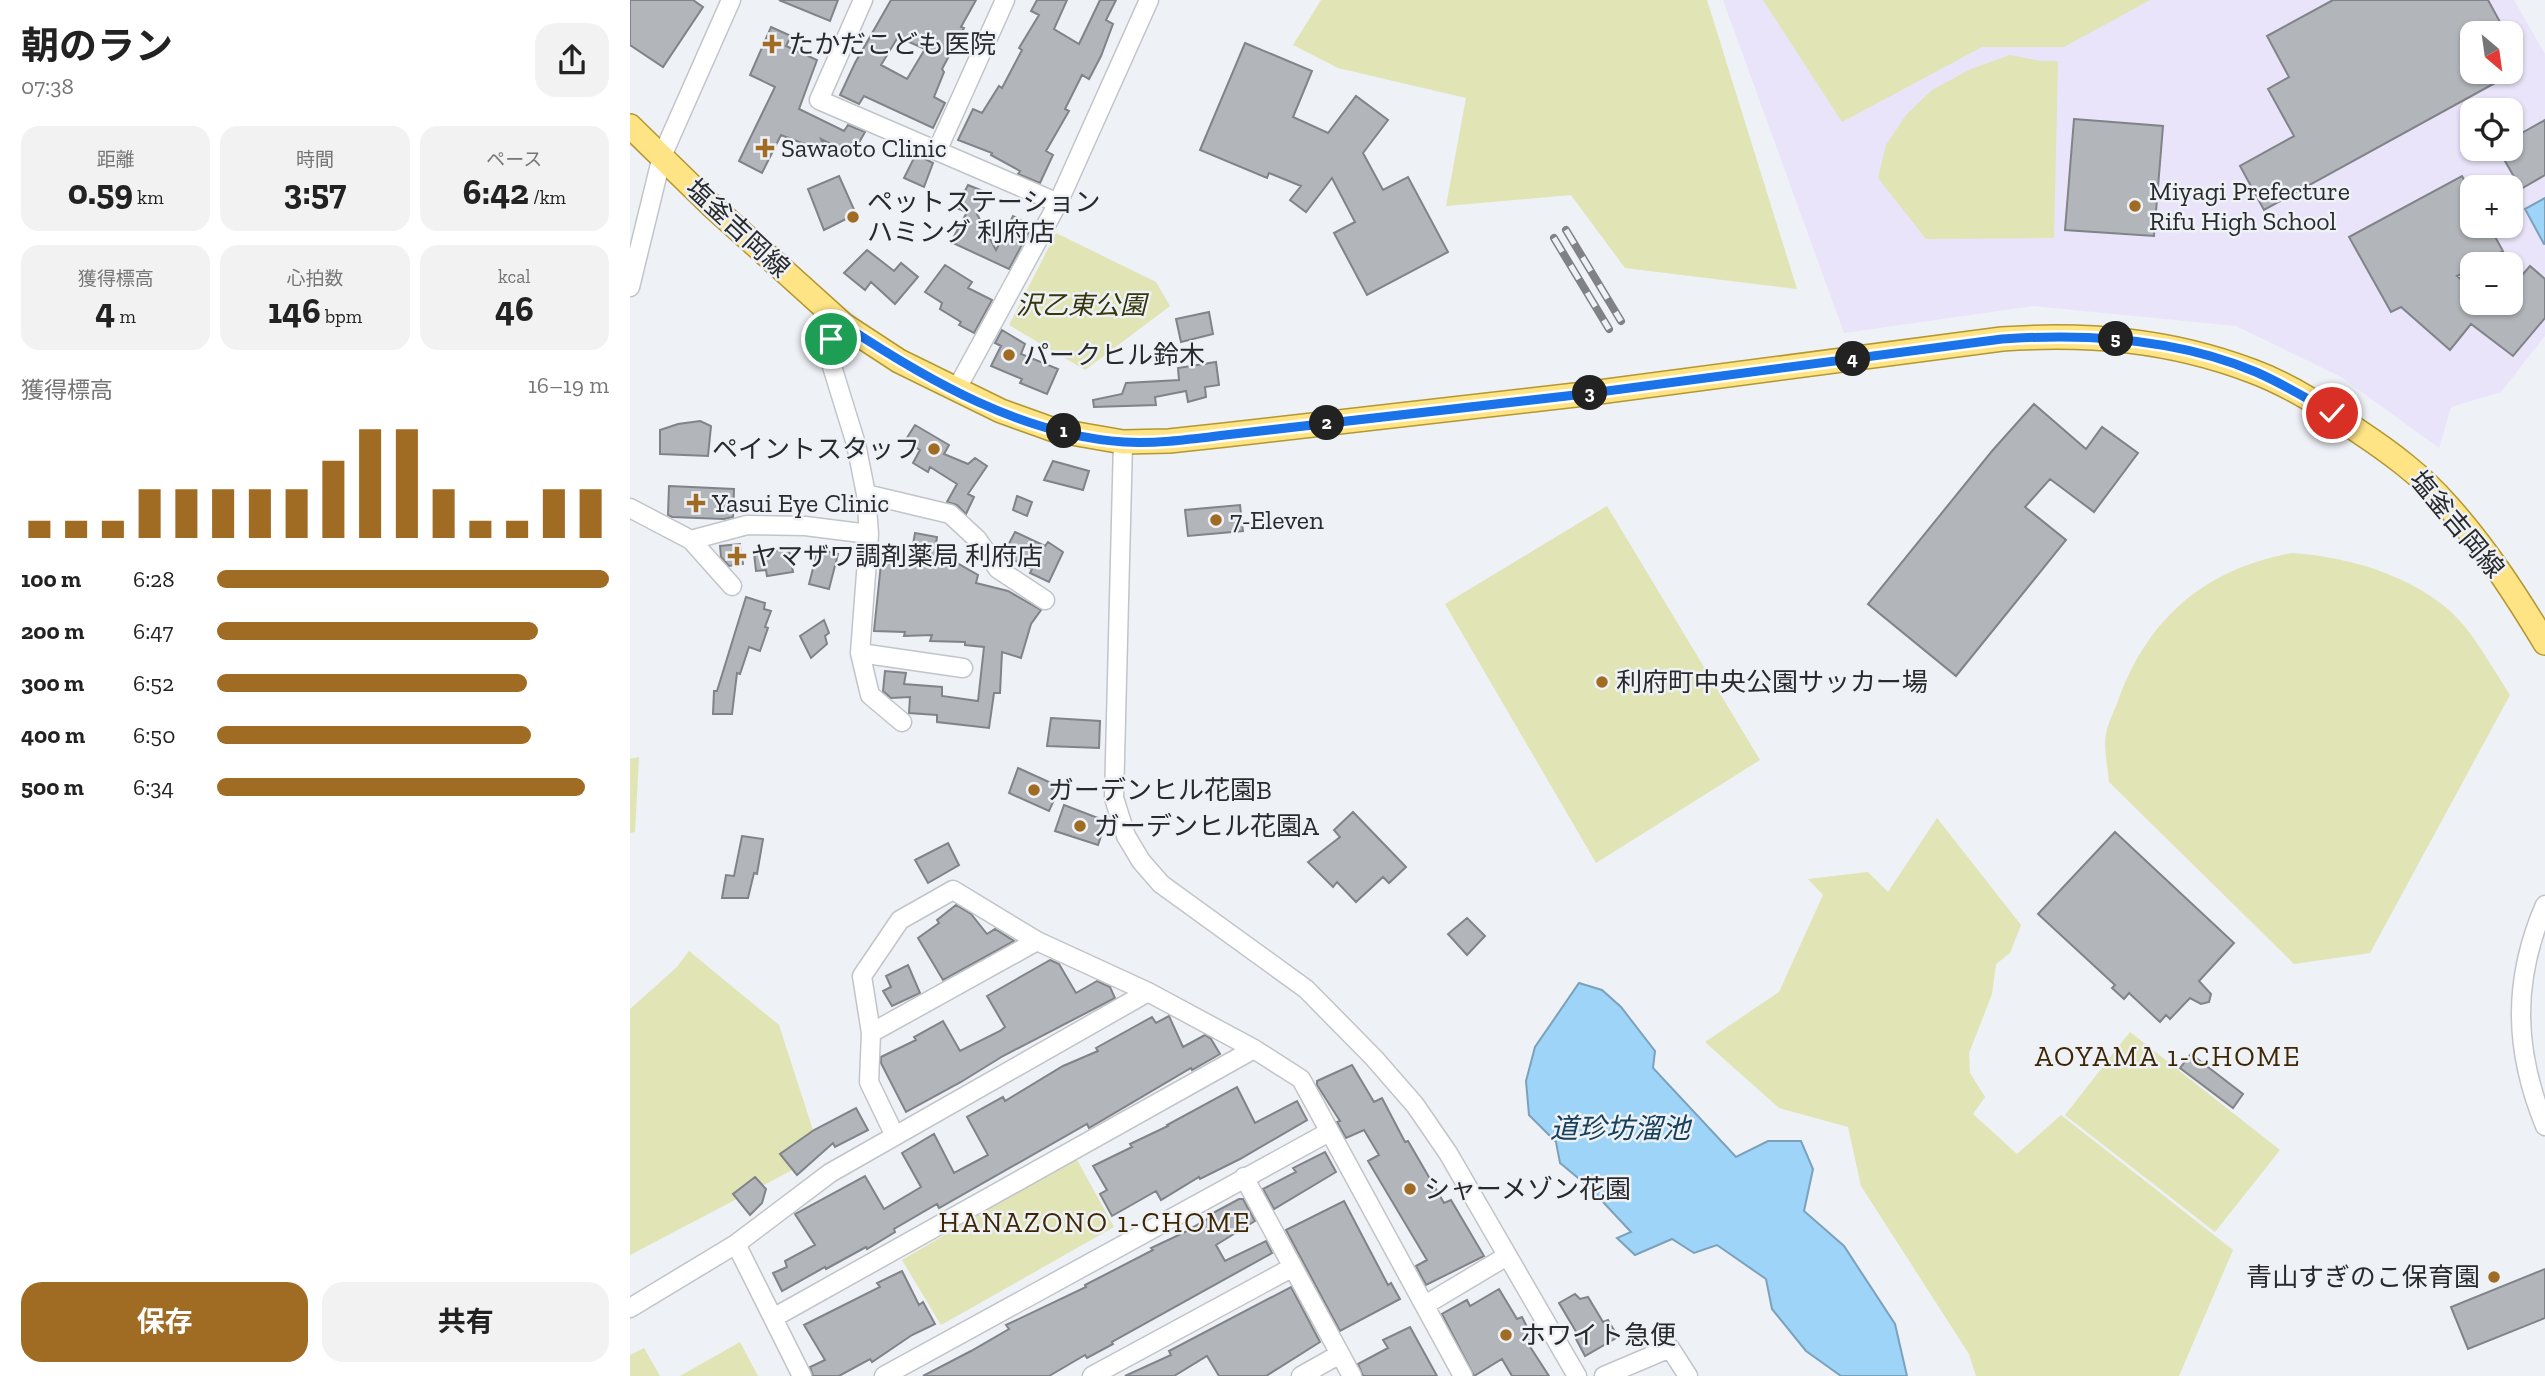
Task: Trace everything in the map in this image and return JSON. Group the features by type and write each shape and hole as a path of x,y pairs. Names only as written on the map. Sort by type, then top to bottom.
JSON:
{"main road":[{"name":"塩釜吉岡線","path":"630,126 711,205 844,325 899,361 1001,411 1054,429 1123,442 1169,441 1584,394 2002,339 2043,336 2103,337 2166,346 2254,371 2296,391 2402,461 2447,505 2477,541 2545,643"}],"street":[{"path":"630,287 662,156 731,0"},
{"path":"863,0 818,100 1058,203"},
{"path":"937,151 1005,0"},
{"path":"956,390 1058,203 1149,0"},
{"path":"844,325 826,347 856,444 866,494 869,534 860,653 870,695 902,722"},
{"path":"1123,442 1114,798 1126,836 1161,884 1306,989 1374,1058 1415,1105 1448,1153 1577,1376"},
{"path":"866,494 950,514 977,539 998,569 1045,600"},
{"path":"630,509 691,540 732,586"},
{"path":"691,540 747,525 805,526 869,534"},
{"path":"860,653 963,668"},
{"path":"895,1136 869,1082 871,1032 862,976 900,920 953,890 1037,942 1149,992 1254,1049 1301,1079 1464,1376"},
{"path":"2545,905 2527,960 2520,1009 2521,1046 2527,1074 2545,1126"},
{"path":"871,1032 1037,942"},
{"path":"630,1308 736,1244 830,1173 1149,992"},
{"path":"774,1318 1254,1049"},
{"path":"884,1376 1329,1132"},
{"path":"1244,1177 1352,1376"},
{"path":"736,1244 803,1376"},
{"path":"1425,1306 1507,1256"},
{"path":"1092,1376 1293,1267"},
{"path":"1604,1376 1670,1348 1688,1376"},
{"path":"1301,1376 1340,1354"}],"shaded area":[{"name":"Miyagi Prefecture Rifu High School","path":"1723,0 2514,0 2545,54 2545,336 2501,392 2451,407 2439,448 2341,377 2236,326 2033,306 1844,333"}],"green space":[{"path":"1321,0 1707,0 1797,289 1625,268 1571,195 1446,206 1466,98 1338,68 1293,45"},
{"path":"1763,0 2150,0 2064,47 1982,47 1842,122"},
{"path":"2010,55 2041,61 2058,61 2054,238 1926,239 1878,178 1886,145 1906,115 1932,90 1971,69"},
{"name":"沢乙東公園","path":"1056,233 1156,282 1170,306 1085,370 1009,325"},
{"name":"利府町中央公園サッカー場","path":"1607,506 1760,760 1596,863 1445,604"},
{"path":"2292,553 2315,555 2363,566 2410,584 2431,596 2466,628 2510,695 2370,953 2294,964 2109,782 2105,744 2109,724 2132,669 2165,620 2208,584 2261,560"},
{"path":"639,757 635,832 630,833 630,759"},
{"path":"1937,818 2021,925 2010,953 1996,964 1992,994 1969,1053 1970,1073 1985,1097 1973,1114 2017,1154 2061,1115 2233,1250 2179,1376 1976,1376 1969,1354 1861,1186 1848,1127 1779,1108 1705,1042 1779,992 1823,895 1808,879 1868,872 1888,892"},
{"path":"689,951 779,1025 821,1155 630,1255 630,1009 677,967"},
{"path":"2130,1032 2280,1150 2215,1232 2065,1115"},
{"path":"1076,1158 1114,1227 941,1325 902,1260"},
{"path":"740,1342 758,1376 680,1376"},
{"path":"644,1348 660,1376 630,1376 630,1355"}],"water":[{"path":"2545,198 2545,244 2544,244 2525,209"},
{"name":"道珍坊溜池","path":"1579,983 1602,990 1621,1007 1655,1051 1653,1068 1736,1157 1768,1141 1801,1141 1813,1169 1804,1211 1844,1246 1895,1324 1907,1376 1841,1376 1806,1351 1772,1309 1766,1279 1717,1245 1694,1253 1672,1239 1635,1255 1617,1238 1631,1232 1589,1187 1560,1163 1556,1142 1529,1115 1526,1081 1535,1047"}],"building":[{"path":"630,0 693,0 703,7 663,67 630,45"},
{"path":"779,0 838,0 830,21"},
{"path":"891,0 976,0 942,69 944,72 934,97 945,103 933,128 864,96 859,104 840,95","holes":["898,37 925,49 907,79 881,65"]},
{"path":"1037,0 1067,0 1054,29 1079,44 1100,0 1116,0 1106,20 1113,24 1101,56 1089,79 1082,75 1065,109 1069,111 1046,151 1053,155 1040,183 1018,174 1020,171 991,155 992,153 958,140 973,109 982,113 999,86 1002,88 1022,50 1019,48 1039,15 1031,11"},
{"path":"2333,0 2488,0 2499,21 2460,21 2460,84 2493,84 2468,98 2460,98 2460,102 2264,210 2240,166 2294,136 2268,89 2289,77 2267,36"},
{"path":"771,27 791,36 786,46 817,60 799,109 844,131 848,125 865,132 852,155 821,139 828,153 781,135 762,173 739,161 775,87 750,75"},
{"path":"1245,43 1312,71 1293,117 1328,133 1356,96 1388,120 1363,153 1383,190 1408,177 1448,252 1367,295 1334,233 1355,222 1332,178 1306,212 1290,200 1301,186 1269,173 1267,178 1200,150"},
{"path":"2074,119 2163,126 2154,236 2065,230"},
{"path":"2545,120 2545,175 2523,188 2523,175 2513,175 2505,161 2523,161 2523,132"},
{"path":"916,154 933,163 924,187 904,178"},
{"path":"839,176 856,214 824,230 808,189"},
{"path":"2460,177 2460,238 2496,238 2503,251 2460,252 2460,274 2457,276 2460,279 2460,315 2523,315 2523,274 2530,266 2545,279 2545,318 2513,356 2471,324 2450,350 2401,307 2391,312 2349,237"},
{"path":"968,185 988,193 977,214 996,250 1013,216 1032,226 1009,269 951,242 967,212 956,208"},
{"path":"867,250 894,271 901,263 918,277 895,304 871,282 865,290 844,273"},
{"path":"945,265 972,282 968,288 992,300 974,333 959,325 961,322 940,309 942,303 925,292"},
{"path":"1209,312 1213,334 1181,342 1176,319"},
{"path":"1002,330 1025,344 1021,354 1058,369 1047,394 1020,383 1022,379 991,366 1001,346 995,343"},
{"path":"1216,362 1219,385 1205,387 1206,397 1188,402 1186,391 1155,397 1156,405 1094,407 1093,400 1122,394 1126,383 1179,380 1178,368"},
{"path":"2034,404 2086,449 2102,427 2138,453 2094,512 2050,479 2025,507 2066,540 1956,676 1868,604 1992,451"},
{"path":"700,421 711,426 708,456 660,454 660,430"},
{"path":"915,425 949,445 944,454 968,464 975,458 987,466 968,494 974,497 966,514 957,505 947,502 957,484 930,467 928,472 913,463 920,450 905,441"},
{"path":"1053,461 1089,471 1083,490 1044,480"},
{"path":"669,486 734,489 733,517 672,517 668,515"},
{"path":"1017,496 1032,502 1027,516 1013,510"},
{"path":"1240,505 1243,531 1188,536 1185,510"},
{"path":"1015,532 1045,546 1048,542 1063,552 1049,582 1030,573 1032,569 1003,555"},
{"path":"915,533 937,537 936,543 942,544 938,552 978,575 976,583 1008,591 1041,610 1031,624 1021,658 1002,652 1000,693 994,693 989,728 937,722 937,715 909,713 910,697 891,698 883,691 885,671 906,673 904,684 942,687 942,696 978,701 984,647 965,645 965,642 930,641 932,635 904,636 905,632 874,631 882,554 911,556"},
{"path":"740,544 743,564 729,566 721,557 720,546"},
{"path":"789,549 793,572 767,576 766,570 756,571 754,553"},
{"path":"818,549 838,554 829,589 809,584"},
{"path":"746,597 765,603 764,609 771,611 765,627 768,628 760,651 749,647 740,674 737,673 732,714 713,714 714,691 717,691"},
{"path":"824,620 829,633 825,636 827,644 811,658 800,636"},
{"path":"1051,718 1100,721 1099,748 1047,746"},
{"name":"ガーデンヒル花園B","path":"1018,768 1060,787 1049,811 1009,793"},
{"name":"ガーデンヒル花園A","path":"1064,805 1106,821 1098,845 1055,831"},
{"path":"1353,812 1406,867 1389,883 1383,877 1356,902 1337,882 1333,887 1308,862 1340,837 1334,830"},
{"path":"2115,832 2234,943 2199,981 2211,994 2209,1002 2201,1004 2190,998 2170,1019 2166,1015 2160,1022 2129,993 2124,999 2112,988 2115,985 2038,914"},
{"path":"742,836 763,839 757,874 754,873 748,898 722,898 726,875 734,876"},
{"path":"948,843 959,865 928,883 915,860"},
{"path":"956,905 971,914 987,934 995,929 1014,941 943,980 918,938 939,923 937,920"},
{"path":"1467,918 1485,936 1467,955 1448,934"},
{"path":"1050,960 1059,964 1076,993 1097,981 1110,987 1115,998 1003,1056 906,1112 881,1063 881,1057 916,1040 914,1037 943,1021 960,1051 1000,1031 1005,1027 987,996"},
{"path":"908,965 920,993 892,1006 883,991 891,987 886,976"},
{"path":"1169,1016 1183,1047 1205,1035 1211,1039 1220,1054 1089,1128 1087,1124 939,1208 937,1204 894,1229 895,1232 867,1249 866,1247 826,1269 825,1267 782,1291 773,1273 787,1267 785,1261 815,1245 795,1214 865,1176 884,1209 921,1187 902,1153 934,1134 954,1173 988,1155 967,1117 1003,1097 1005,1101 1063,1066 1098,1051 1096,1048 1152,1017 1156,1023"},
{"path":"2191,1054 2243,1094 2233,1108 2180,1068"},
{"path":"1352,1065 1374,1102 1382,1098 1405,1142 1408,1141 1444,1203 1451,1200 1484,1256 1426,1285 1416,1266 1427,1260 1368,1161 1379,1155 1364,1130 1346,1138 1337,1122 1340,1121 1317,1085 1317,1081"},
{"path":"1237,1087 1255,1123 1297,1101 1307,1120 1161,1200 1156,1191 1112,1216 1100,1194 1107,1190 1093,1166 1132,1147 1130,1144"},
{"path":"856,1108 868,1130 835,1147 833,1143 797,1175 780,1154 814,1130"},
{"path":"1325,1152 1336,1172 1274,1209 1263,1189 1296,1172 1293,1168"},
{"path":"755,1177 766,1189 762,1203 750,1215 733,1194"},
{"path":"1243,1199 1255,1221 1216,1245 1225,1261 1266,1241 1272,1253 1112,1342 1113,1344 1087,1358 1085,1355 1049,1376 923,1376 1009,1329 1006,1325 1086,1287 1085,1285 1153,1250 1151,1248 1183,1233"},
{"path":"1344,1201 1388,1285 1391,1283 1400,1299 1340,1331 1286,1230"},
{"path":"2545,1269 2545,1318 2468,1349 2451,1307"},
{"path":"902,1271 919,1305 923,1302 935,1324 912,1335 872,1362 870,1359 839,1376 813,1376 810,1367 825,1360 804,1325 880,1287 877,1283"},
{"path":"1291,1287 1320,1342 1266,1376 1219,1376 1207,1356 1174,1376 1125,1376 1171,1355 1169,1351"},
{"path":"1499,1289 1517,1319 1522,1317 1533,1339 1527,1342 1549,1376 1512,1376 1502,1359 1474,1376 1442,1314 1467,1300 1470,1306"},
{"path":"1575,1294 1580,1299 1588,1297 1603,1322 1608,1320 1618,1337 1585,1356 1575,1337 1578,1335 1559,1303"},
{"path":"1410,1327 1437,1376 1363,1376 1358,1364 1388,1348 1383,1340"}],"railway":[{"path":"1566,230 1621,321"},
{"path":"1554,238 1609,329"}],"place":[{"name":"たかだこども医院","path":"772,44"},
{"name":"Sawaoto Clinic","path":"765,148"},
{"name":"Miyagi Prefecture Rifu High School","path":"2135,206"},
{"name":"ペットステーション ハミング 利府店","path":"853,217"},
{"name":"パークヒル鈴木","path":"1009,355"},
{"name":"ペイントスタッフ","path":"934,449"},
{"name":"Yasui Eye Clinic","path":"696,503"},
{"name":"7-Eleven","path":"1216,520"},
{"name":"ヤマザワ調剤薬局 利府店","path":"737,556"},
{"name":"利府町中央公園サッカー場","path":"1602,682"},
{"name":"ガーデンヒル花園B","path":"1034,790"},
{"name":"ガーデンヒル花園A","path":"1080,826"},
{"name":"シャーメゾン花園","path":"1410,1189"},
{"name":"青山すぎのこ保育園","path":"2494,1277"},
{"name":"ホワイト急便","path":"1506,1335"}],"district":[{"name":"AOYAMA 1-CHOME","path":"2168,1056"},
{"name":"HANAZONO 1-CHOME","path":"1095,1222"}],"route":[{"path":"831,339 844,325 899,361 1001,411 1054,429 1123,442 1169,441 1584,394 2002,339 2043,336 2103,337 2166,346 2254,371 2296,391 2332,413"}]}
